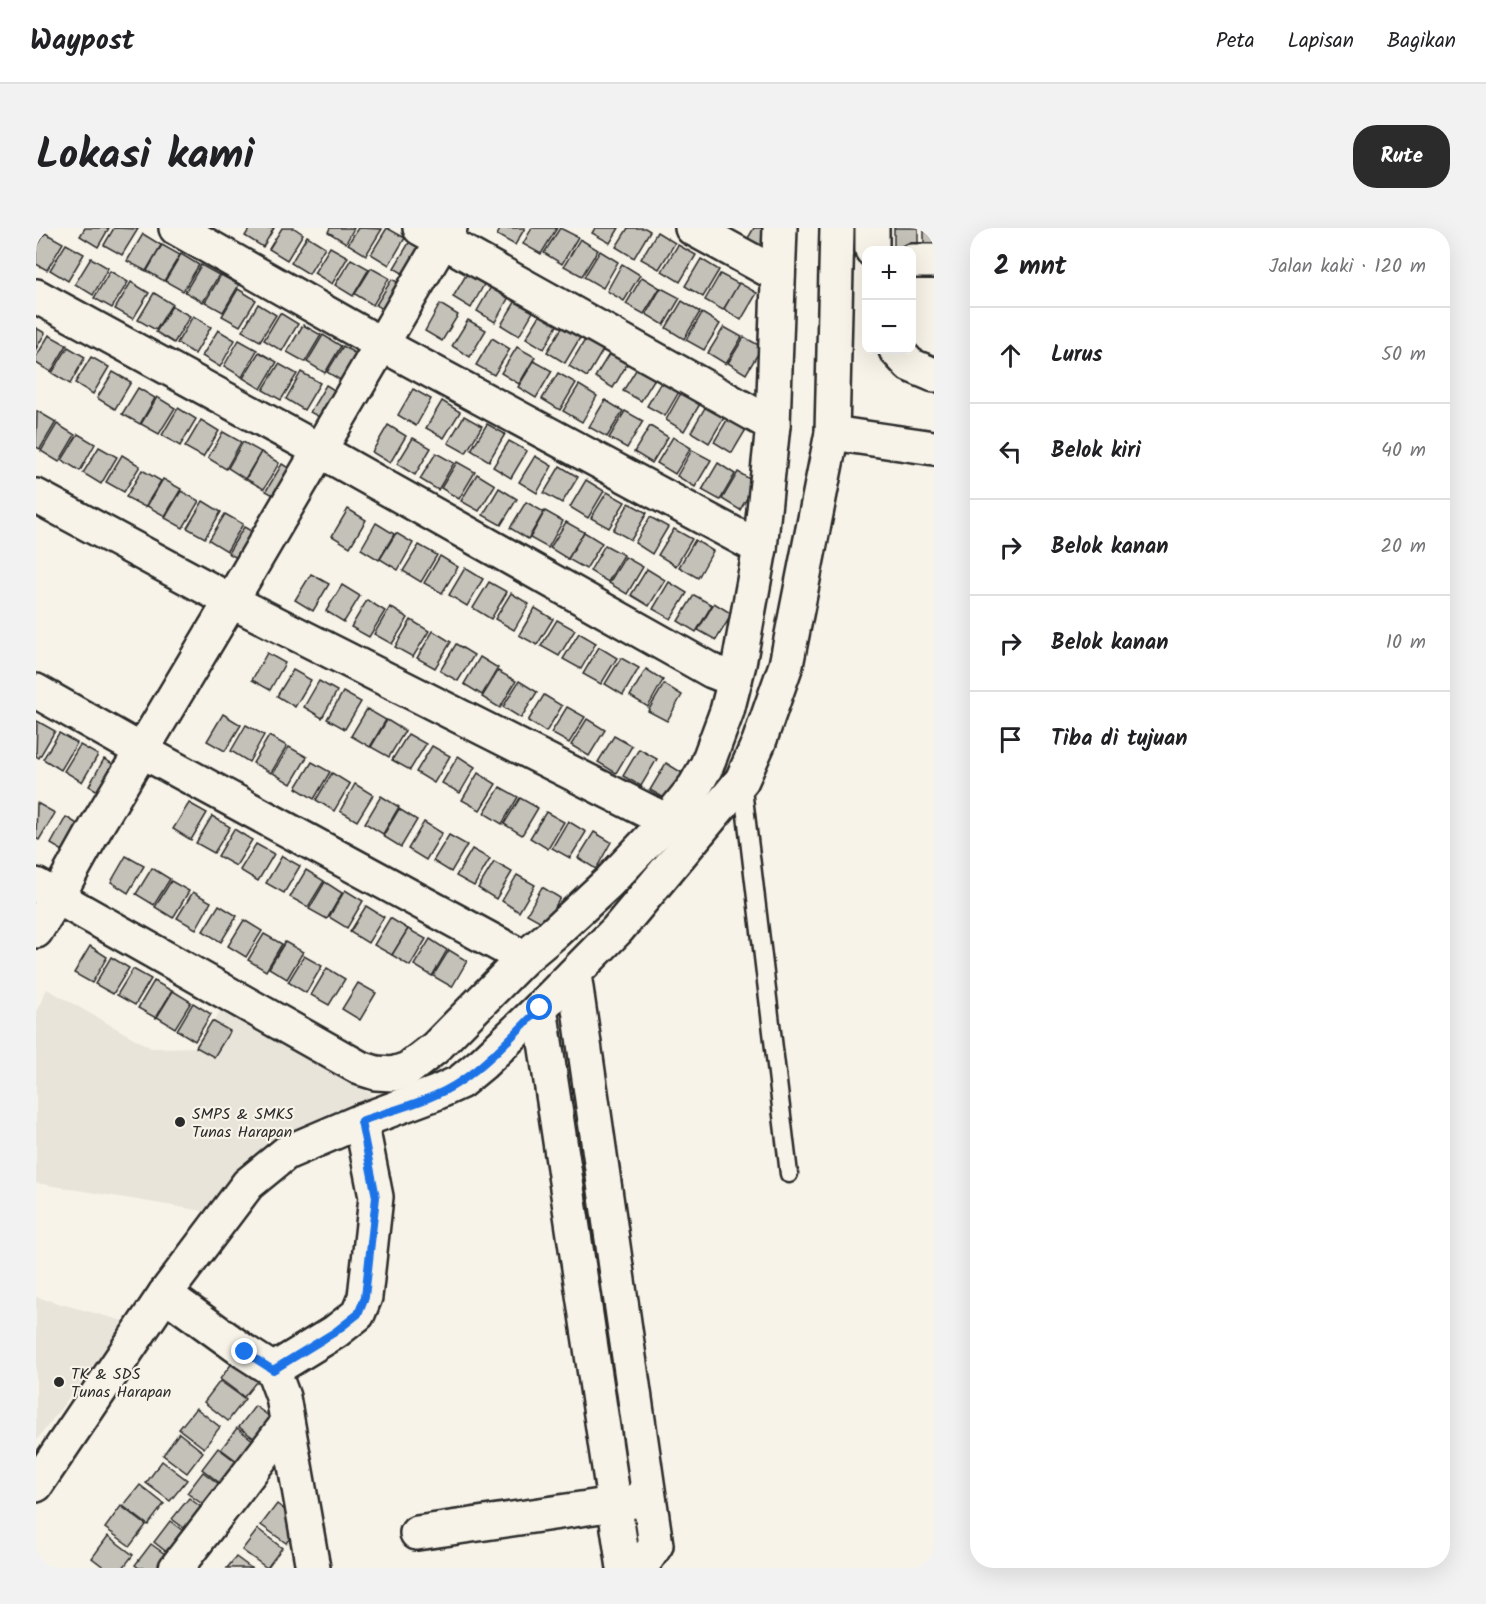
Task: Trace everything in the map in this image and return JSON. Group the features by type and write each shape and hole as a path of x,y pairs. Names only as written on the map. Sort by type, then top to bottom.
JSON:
{"street":[{"path":"176,228 381,345 760,548"},
{"path":"692,228 778,275"},
{"path":"47,891 360,1068 376,1073 393,1074 408,1069 435,1047 524,957 555,933 600,890 667,821 695,786 707,765 727,711 735,680 760,548 773,425 780,228"},
{"path":"36,1485 165,1294 248,1184 286,1153 460,1082 540,1008 617,930 742,780 759,742 786,665 832,433 837,228"},
{"path":"872,228 872,246"},
{"path":"36,931 47,891 142,751 231,601 381,345 438,232 773,425"},
{"path":"916,261 934,261"},
{"path":"36,296 319,450 712,671 735,680"},
{"path":"900,354 910,365 934,375"},
{"path":"832,433 934,448"},
{"path":"36,496 231,601 667,821"},
{"path":"36,691 142,751 524,957"},
{"path":"574,974 656,1545 640,1568"},
{"path":"540,1008 624,1568"},
{"path":"273,1370 335,1332 358,1314 365,1297 376,1197 361,1121"},
{"path":"165,1294 273,1370 283,1397 313,1568"},
{"path":"176,1568 287,1424"},
{"path":"417,1533 650,1498"}],"lane":[{"path":"742,780 789,1174"}],"shaded area":[{"name":"SMPS & SMKS Tunas Harapan","path":"47,989 151,1048 200,1047 224,1004 379,1099 268,1145 203,1211 36,1183 36,1012"},
{"name":"TK & SDS Tunas Harapan","path":"36,1297 127,1322 36,1441"}],"building":[{"path":"85,228 109,228 98,247 80,236"},
{"path":"114,228 138,229 122,255 104,245"},
{"path":"250,228 274,228 263,247 245,236"},
{"path":"282,228 294,228 303,234 287,260 269,249"},
{"path":"330,228 354,228 346,243 328,232"},
{"path":"358,228 382,229 366,255 348,244"},
{"path":"387,228 405,238 389,265 371,254"},
{"path":"501,228 525,228 515,245 497,235"},
{"path":"532,228 557,228 541,254 523,244"},
{"path":"560,228 578,237 562,264 544,253"},
{"path":"595,228 619,228 610,243 592,233"},
{"path":"628,228 645,228 650,231 634,258 616,247"},
{"path":"754,228 769,228 760,259 742,248"},
{"path":"894,228 918,228 918,249 916,246 894,246"},
{"path":"924,228 934,228 934,252 924,252"},
{"path":"657,232 675,243 659,269 641,259"},
{"path":"45,233 63,243 47,270 36,264 36,248"},
{"path":"143,234 161,245 146,271 127,261"},
{"path":"307,236 325,247 309,274 291,263"},
{"path":"580,239 598,250 582,276 564,266"},
{"path":"410,241 428,252 412,279 394,268"},
{"path":"66,244 84,254 68,281 50,270"},
{"path":"162,245 180,255 164,281 147,271"},
{"path":"678,245 696,255 680,282 662,271"},
{"path":"330,247 348,257 332,284 314,273"},
{"path":"600,251 618,262 603,288 584,277"},
{"path":"181,254 199,265 183,291 165,281"},
{"path":"91,258 108,268 93,295 75,284"},
{"path":"351,259 369,269 353,296 335,285"},
{"path":"701,259 719,270 703,297 685,286"},
{"path":"622,264 640,275 624,301 607,291"},
{"path":"201,265 219,275 203,302 185,292"},
{"path":"371,268 389,278 373,305 355,294"},
{"path":"469,270 486,281 471,308 453,297"},
{"path":"110,271 128,282 112,308 94,298"},
{"path":"720,274 739,284 723,310 705,300"},
{"path":"221,275 239,285 223,312 205,302"},
{"path":"642,277 660,288 644,314 626,304"},
{"path":"392,279 409,289 394,316 376,305"},
{"path":"131,282 149,293 133,319 115,309"},
{"path":"739,283 757,293 741,320 724,309"},
{"path":"492,285 510,295 495,322 477,311"},
{"path":"661,288 680,298 664,325 646,314"},
{"path":"238,289 256,300 240,326 222,316"},
{"path":"154,293 172,304 156,330 138,320"},
{"path":"517,299 534,310 519,336 501,325"},
{"path":"682,301 700,312 684,339 666,328"},
{"path":"258,304 276,315 260,341 242,331"},
{"path":"440,304 458,315 442,341 425,331"},
{"path":"172,306 190,316 174,343 156,332"},
{"path":"542,312 559,322 544,349 526,338"},
{"path":"280,313 298,324 282,351 264,340"},
{"path":"702,313 720,324 704,350 686,340"},
{"path":"193,316 211,327 195,354 177,343"},
{"path":"468,320 486,330 470,357 452,346"},
{"path":"303,325 321,335 305,362 287,352"},
{"path":"563,326 581,336 565,363 547,352"},
{"path":"724,327 742,337 726,364 708,353"},
{"path":"36,328 45,333 36,349"},
{"path":"218,330 235,340 220,367 202,356"},
{"path":"49,335 67,345 51,372 36,363 36,357"},
{"path":"323,335 341,346 325,373 307,362"},
{"path":"744,337 762,347 746,374 728,363"},
{"path":"492,338 510,349 494,375 476,365"},
{"path":"239,340 257,350 242,377 224,366"},
{"path":"585,340 603,350 587,377 569,366"},
{"path":"343,346 361,357 345,383 327,372"},
{"path":"68,347 85,357 70,384 52,373"},
{"path":"517,347 535,357 519,384 501,373"},
{"path":"611,351 629,361 613,388 595,377"},
{"path":"259,352 277,362 261,389 243,378"},
{"path":"91,357 109,367 93,394 75,383"},
{"path":"534,361 552,371 536,398 518,387"},
{"path":"279,364 297,374 281,400 263,390"},
{"path":"639,365 657,375 641,401 623,391"},
{"path":"113,372 131,382 115,409 97,398"},
{"path":"301,372 320,383 304,410 286,399"},
{"path":"558,373 576,383 560,410 542,399"},
{"path":"663,379 680,390 665,416 647,406"},
{"path":"326,385 344,396 328,422 310,412"},
{"path":"579,385 597,396 582,422 563,411"},
{"path":"138,388 155,398 140,424 122,414"},
{"path":"413,389 431,399 416,426 398,415"},
{"path":"681,393 700,404 684,431 666,420"},
{"path":"157,397 175,408 159,434 141,424"},
{"path":"605,400 623,411 607,437 589,427"},
{"path":"442,401 460,412 444,438 426,428"},
{"path":"706,406 725,416 709,443 691,432"},
{"path":"178,408 196,419 180,446 162,435"},
{"path":"37,411 56,422 40,449 36,447"},
{"path":"625,411 643,421 627,448 609,438"},
{"path":"730,415 748,426 732,453 714,442"},
{"path":"464,416 482,426 466,453 448,443"},
{"path":"201,420 219,431 203,457 185,447"},
{"path":"57,424 75,435 59,462 41,451"},
{"path":"487,424 505,434 489,461 471,450"},
{"path":"388,425 406,436 390,463 372,452"},
{"path":"650,426 668,437 652,463 634,452"},
{"path":"223,432 241,442 226,469 208,458"},
{"path":"78,434 95,444 80,471 62,460"},
{"path":"673,437 691,448 675,474 657,463"},
{"path":"413,438 431,448 415,475 397,464"},
{"path":"509,441 527,451 511,478 493,467"},
{"path":"243,442 261,452 245,479 228,468"},
{"path":"99,447 117,457 101,484 83,473"},
{"path":"692,450 711,460 695,487 677,476"},
{"path":"261,452 279,463 264,489 246,479"},
{"path":"436,453 454,463 438,490 420,479"},
{"path":"122,455 140,466 124,492 106,482"},
{"path":"535,456 552,466 537,493 519,482"},
{"path":"457,462 475,472 459,499 441,488"},
{"path":"718,463 735,474 720,500 702,490"},
{"path":"282,464 300,475 284,501 266,491"},
{"path":"560,466 578,477 562,503 544,493"},
{"path":"142,470 161,481 145,507 126,497"},
{"path":"738,472 756,483 740,510 722,499"},
{"path":"477,474 495,485 479,511 461,501"},
{"path":"163,479 181,489 165,516 147,506"},
{"path":"586,480 604,491 588,518 570,507"},
{"path":"499,488 517,499 501,525 483,515"},
{"path":"181,491 199,501 183,528 165,518"},
{"path":"607,492 625,502 609,528 591,518"},
{"path":"203,501 221,512 205,538 187,528"},
{"path":"526,502 544,512 528,539 510,528"},
{"path":"629,503 647,513 631,540 613,530"},
{"path":"348,509 366,520 350,547 332,536"},
{"path":"545,511 563,521 548,548 530,538"},
{"path":"225,514 243,524 227,551 209,540"},
{"path":"650,517 668,527 652,554 635,543"},
{"path":"566,522 584,532 568,559 550,548"},
{"path":"376,523 394,534 379,560 361,549"},
{"path":"244,527 262,537 246,563 228,553"},
{"path":"674,529 692,539 676,566 658,555"},
{"path":"584,532 602,543 586,569 568,559"},
{"path":"396,533 413,543 398,570 380,559"},
{"path":"695,540 713,551 698,578 679,567"},
{"path":"419,545 437,555 421,582 403,571"},
{"path":"605,545 624,555 608,582 590,571"},
{"path":"440,556 458,567 442,593 424,583"},
{"path":"625,557 643,567 627,594 609,583"},
{"path":"465,568 483,579 467,606 449,595"},
{"path":"647,569 665,580 649,606 631,595"},
{"path":"311,574 329,584 313,611 295,600"},
{"path":"489,582 507,592 491,619 473,608"},
{"path":"669,582 687,593 671,619 653,609"},
{"path":"342,585 360,596 344,622 326,611"},
{"path":"511,593 529,604 514,630 495,619"},
{"path":"694,595 712,605 696,632 678,621"},
{"path":"367,600 385,611 369,637 351,627"},
{"path":"714,603 732,614 716,640 698,630"},
{"path":"390,607 408,618 392,644 374,634"},
{"path":"535,608 553,619 537,645 519,635"},
{"path":"411,620 429,631 413,657 395,647"},
{"path":"557,620 575,630 559,656 541,646"},
{"path":"433,631 451,642 435,668 417,658"},
{"path":"579,633 596,643 581,669 563,659"},
{"path":"456,644 474,655 458,681 440,671"},
{"path":"599,647 617,658 601,684 583,674"},
{"path":"267,653 285,663 270,690 252,680"},
{"path":"480,657 498,668 482,695 464,684"},
{"path":"621,658 639,668 623,695 605,684"},
{"path":"646,669 663,680 648,707 630,696"},
{"path":"293,670 311,680 295,707 277,696"},
{"path":"498,671 516,681 500,708 482,697"},
{"path":"319,681 337,691 322,718 304,707"},
{"path":"519,681 537,692 521,718 503,707"},
{"path":"664,684 682,695 667,721 648,711"},
{"path":"343,692 361,702 345,729 327,719"},
{"path":"544,695 562,706 546,732 528,721"},
{"path":"567,707 585,717 569,743 551,733"},
{"path":"367,709 386,720 370,747 351,736"},
{"path":"223,714 241,725 225,751 207,741"},
{"path":"587,719 605,730 589,756 571,745"},
{"path":"387,720 405,731 389,757 371,747"},
{"path":"37,721 55,731 39,758 36,756"},
{"path":"246,725 264,735 249,762 231,751"},
{"path":"59,733 77,743 61,770 43,759"},
{"path":"408,734 426,744 410,770 392,760"},
{"path":"269,736 287,746 271,773 253,763"},
{"path":"614,736 632,746 616,773 598,762"},
{"path":"80,745 98,755 82,782 64,771"},
{"path":"432,746 450,756 434,783 416,772"},
{"path":"289,747 307,757 291,784 273,773"},
{"path":"639,749 657,759 641,786 623,776"},
{"path":"458,756 475,767 460,793 442,783"},
{"path":"104,759 122,769 107,796 89,786"},
{"path":"312,762 330,772 314,799 296,788"},
{"path":"666,763 684,774 668,800 650,790"},
{"path":"332,773 350,784 334,811 316,800"},
{"path":"478,773 496,784 480,810 462,800"},
{"path":"355,784 373,795 357,821 340,811"},
{"path":"500,787 518,797 502,824 484,813"},
{"path":"381,796 399,807 383,834 365,823"},
{"path":"520,798 538,808 522,835 504,824"},
{"path":"37,803 55,813 39,840 36,838"},
{"path":"189,803 207,813 191,840 173,829"},
{"path":"399,809 417,820 401,847 383,836"},
{"path":"546,812 564,822 548,849 530,838"},
{"path":"212,816 230,827 214,853 196,843"},
{"path":"66,817 84,828 68,854 51,844"},
{"path":"568,821 586,832 570,858 552,848"},
{"path":"424,822 442,833 426,860 408,849"},
{"path":"234,829 252,840 236,866 218,856"},
{"path":"594,832 611,842 596,869 578,858"},
{"path":"449,835 467,845 451,872 433,861"},
{"path":"256,844 274,854 258,881 240,870"},
{"path":"472,849 490,859 474,886 456,876"},
{"path":"126,856 144,866 128,893 111,882"},
{"path":"282,856 300,866 284,893 266,883"},
{"path":"494,862 512,872 496,899 478,888"},
{"path":"152,868 170,879 154,905 136,894"},
{"path":"306,870 324,881 308,907 290,897"},
{"path":"517,875 535,885 519,912 502,901"},
{"path":"171,881 189,891 173,918 155,907"},
{"path":"325,882 342,893 327,919 309,909"},
{"path":"542,887 560,898 545,924 527,914"},
{"path":"345,890 363,901 347,928 329,917"},
{"path":"193,892 211,902 196,929 177,918"},
{"path":"219,905 237,916 221,942 203,931"},
{"path":"366,906 384,917 368,943 350,932"},
{"path":"390,918 408,929 392,955 374,945"},
{"path":"244,920 262,931 246,957 228,946"},
{"path":"408,929 426,939 410,966 392,955"},
{"path":"264,934 282,944 266,971 248,960"},
{"path":"430,939 447,950 432,976 414,965"},
{"path":"285,942 303,952 287,979 269,968"},
{"path":"90,946 107,957 92,983 74,973"},
{"path":"449,950 467,961 452,987 433,976"},
{"path":"304,956 322,966 306,993 288,982"},
{"path":"111,957 129,968 113,994 95,984"},
{"path":"327,968 345,979 329,1005 311,995"},
{"path":"133,969 151,979 135,1005 117,995"},
{"path":"154,981 172,991 156,1018 138,1008"},
{"path":"358,983 376,993 360,1020 342,1009"},
{"path":"173,991 191,1002 175,1028 157,1017"},
{"path":"193,1003 211,1014 195,1041 177,1030"},
{"path":"212,1021 230,1031 214,1057 196,1047"},
{"path":"236,1358 261,1376 244,1397 220,1379"},
{"path":"220,1381 245,1399 228,1421 204,1402"},
{"path":"255,1406 280,1424 263,1445 239,1427"},
{"path":"196,1408 220,1427 204,1448 179,1429"},
{"path":"237,1428 262,1447 245,1467 221,1449"},
{"path":"179,1433 203,1452 187,1473 163,1455"},
{"path":"218,1448 243,1467 226,1488 202,1469"},
{"path":"162,1461 187,1480 170,1501 146,1483"},
{"path":"203,1472 228,1491 212,1511 187,1493"},
{"path":"140,1485 164,1504 148,1525 123,1506"},
{"path":"189,1498 213,1516 197,1538 172,1519"},
{"path":"277,1504 302,1523 286,1543 261,1525"},
{"path":"121,1506 146,1525 130,1546 105,1528"},
{"path":"170,1521 195,1540 178,1561 154,1542"},
{"path":"258,1529 282,1548 267,1568 242,1550"},
{"path":"108,1536 133,1555 123,1568 105,1568 92,1558"},
{"path":"151,1544 176,1562 171,1568 139,1568 135,1565"},
{"path":"236,1557 251,1568 227,1568"}],"place":[{"name":"SMPS & SMKS Tunas Harapan","path":"180,1122"},
{"name":"TK & SDS Tunas Harapan","path":"59,1382"}],"route":[{"path":"245,1352 273,1370 335,1332 358,1314 365,1297 376,1209 376,1197 361,1121 460,1082 540,1008"}]}
